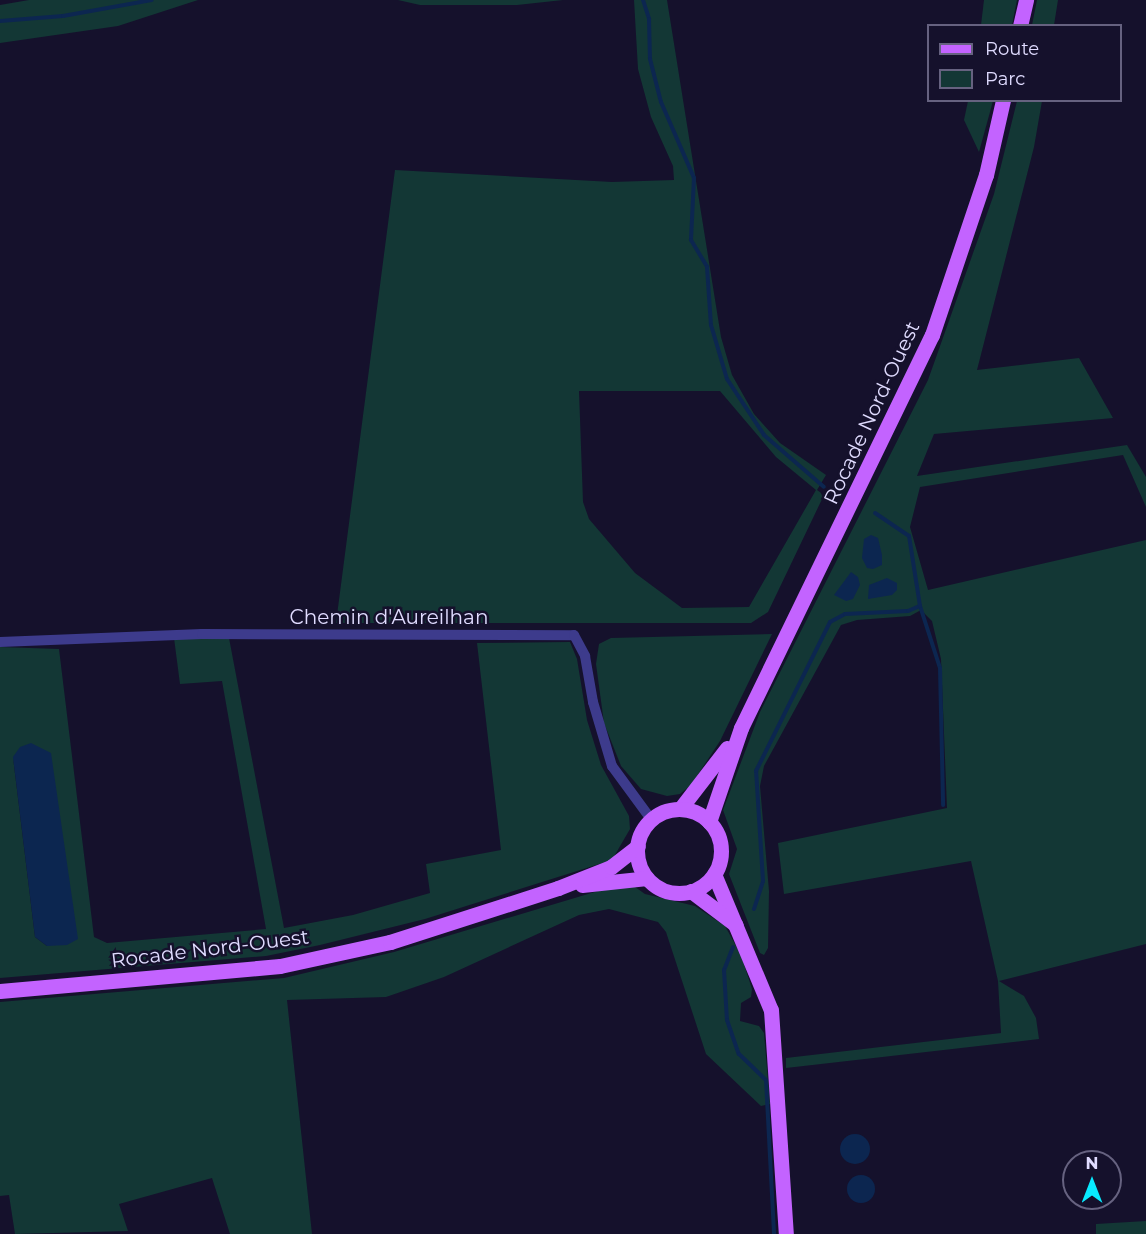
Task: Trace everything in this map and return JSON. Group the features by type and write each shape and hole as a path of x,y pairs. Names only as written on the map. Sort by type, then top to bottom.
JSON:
{"main road":[{"path":"1020,24 1026,0"},
{"name":"Rocade Nord-Ouest","path":"709,822 741,728 932,335 986,175 1004,102"},
{"name":"Rocade Nord-Ouest","path":"680,809 741,728"},
{"path":"714,874 691,891 667,891 647,878 640,867 638,846 643,829 651,819 680,809 701,815 709,822 721,847 714,874 771,1010 786,1234"},
{"name":"Rocade Nord-Ouest","path":"0,991 280,966 390,942 558,888 611,867 638,846"},
{"name":"Rocade Nord-Ouest","path":"558,888 647,878"},
{"path":"691,891 736,925"}],"street":[{"name":"Chemin d'Aureilhan","path":"0,642 202,634 574,635 585,656 593,702 612,766 651,819"}],"green space":[{"path":"29,0 198,0 118,26 0,43 0,5"},
{"path":"398,0 563,0 517,5 420,5"},
{"path":"634,0 667,0 721,337 732,375 754,414 780,443 826,475 817,490 824,495 768,612 751,623 336,623 395,170 612,182 674,180 673,166 651,117 638,69","holes":["579,391 720,391 776,457 816,490 749,607 682,608 635,573 589,519 583,502"]},
{"path":"984,0 1017,0 1012,24 981,24"},
{"path":"1037,0 1058,0 1054,24 1032,24"},
{"path":"968,102 993,102 979,152 964,120"},
{"path":"1017,102 1042,102 1034,147 977,370 1079,358 1113,418 934,434 917,476 1127,445 1146,477 1146,507 1123,455 920,487 910,527 928,590 1146,540 1146,944 999,981 1024,996 1036,1018 1039,1039 786,1068 786,1058 1001,1033 998,981 971,861 784,894 778,843 947,808 941,659 932,621 921,610 910,616 857,620 841,625 764,766 760,786 769,891 768,948 764,955 760,953 729,874 737,849 723,810 760,712 928,380 994,194"},
{"path":"772,634 720,741 691,785 680,794 667,796 641,789 621,766 604,723 596,664 599,644 611,638"},
{"path":"174,638 229,638 284,928 353,915 430,893 426,864 501,850 477,643 570,642 577,659 587,720 601,765 629,816 630,829 612,860 425,919 320,945 266,956 0,978 0,647 59,649 94,937 107,943 266,929 222,681 180,684","holes":["13,757 47,946 35,937"]},
{"path":"628,882 645,894 695,906 725,926 741,955 752,989 751,997 741,1003 740,1021 759,1026 764,1033 770,1104 761,1106 706,1054 666,932 658,922 609,909 579,915 444,977 386,997 287,1000 312,1234 230,1234 212,1178 119,1204 128,1231 15,1234 9,1195 0,1196 0,1002 284,978 394,952"},
{"path":"1146,1221 1146,1234 1096,1234 1096,1224"}],"water":[{"path":"871,535 878,538 882,555 882,565 873,569 867,568 862,558 864,539"},
{"path":"851,572 858,577 860,585 853,599 846,601 834,595"},
{"path":"887,578 897,583 897,590 892,595 868,599 869,585"},
{"path":"31,743 51,753 78,939 67,945 47,946 35,937 13,757 20,747"},
{"path":"855,1134 866,1138 870,1149 866,1160 855,1164 844,1160 840,1149 844,1138"},
{"path":"861,1175 871,1179 875,1189 871,1199 861,1203 851,1199 847,1189 851,1179"}],"waterway":[{"path":"0,21 63,16 152,0"},
{"path":"643,0 649,19 650,59 661,102 694,178 691,240 707,267 711,325 727,379 764,435 824,487"},
{"path":"754,909 763,881 756,771 830,622 845,614 908,611 920,606 909,536 875,513"},
{"path":"920,606 940,668 943,805"},
{"path":"733,947 724,970 727,1020 739,1054 766,1080 774,1234"}]}
